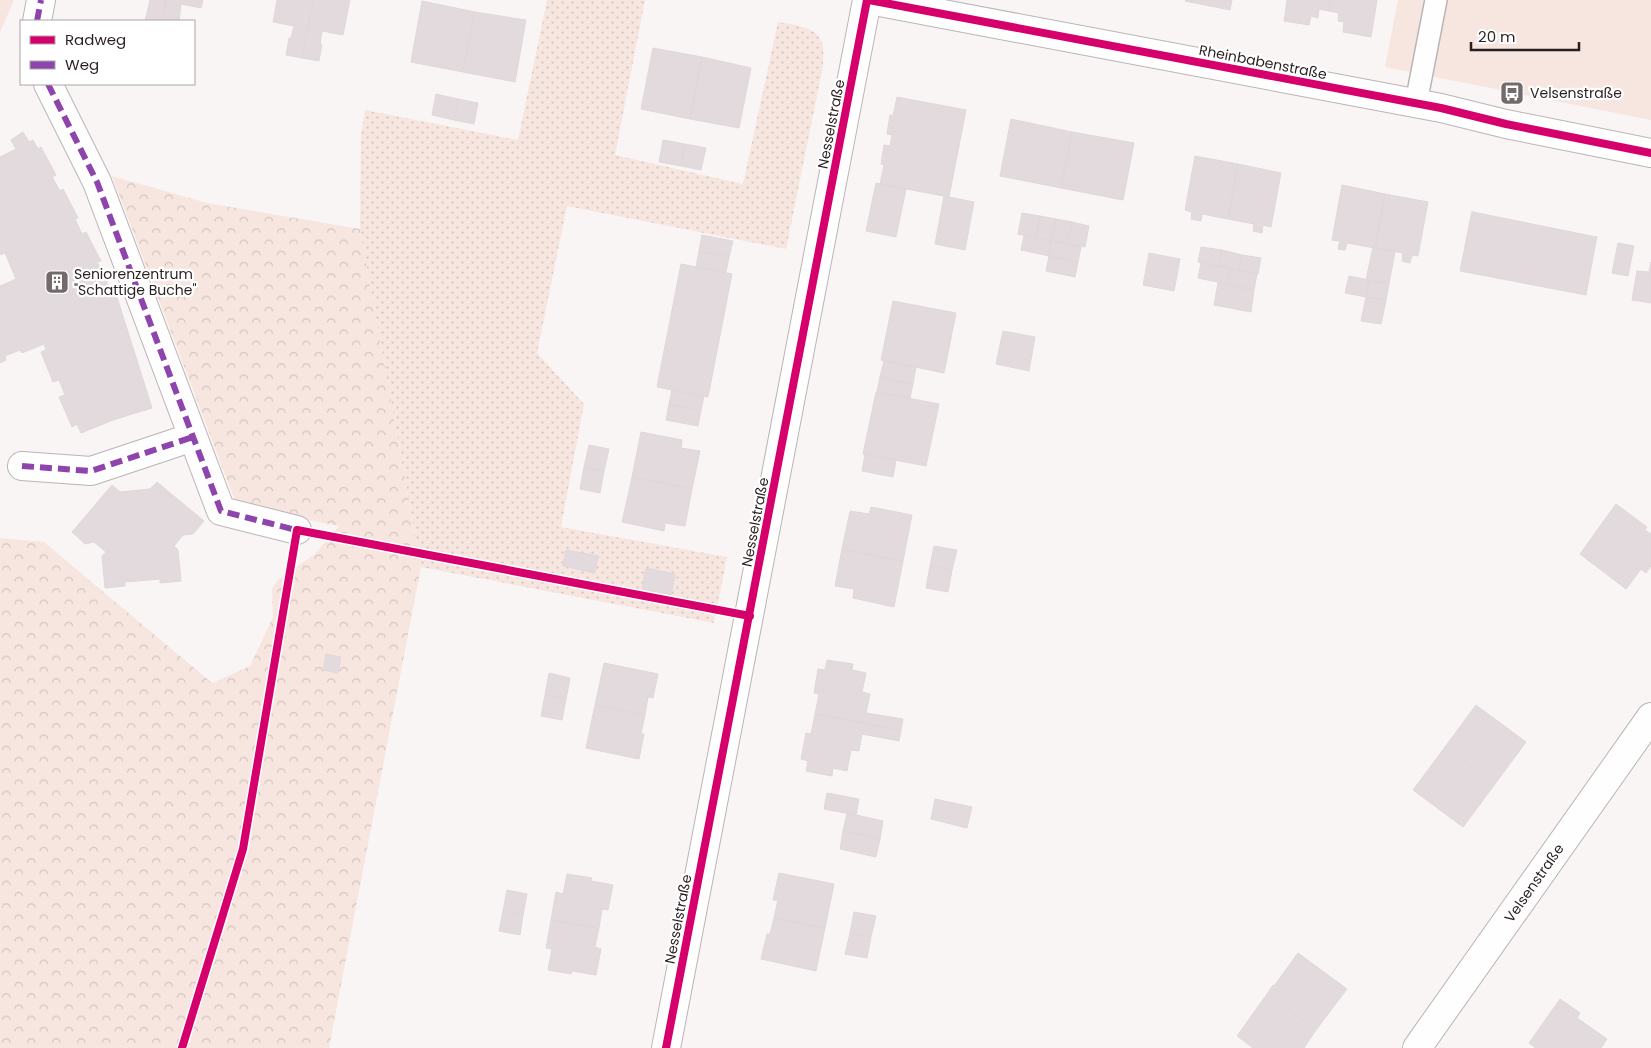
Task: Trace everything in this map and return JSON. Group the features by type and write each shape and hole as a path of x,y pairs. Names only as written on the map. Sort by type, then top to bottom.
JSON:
{"street":[{"path":"37,20 41,0"},
{"name":"Rheinbabenstraße","path":"868,0 1416,103 1651,154"},
{"name":"Nesselstraße","path":"666,1048 868,0"},
{"path":"48,85 97,182 221,511 297,530"},
{"path":"22,466 91,472 193,437"},
{"name":"Velsenstraße","path":"1416,1048 1651,717"}],"lane":[{"path":"1416,103 1436,0"}],"green space":[{"path":"0,0 14,0 0,32"},
{"path":"547,0 645,0 615,155 743,184 778,22 811,30 821,39 823,46 823,66 786,249 567,206 537,353 584,404 561,527 727,557 714,623 421,567 360,229 361,136 365,110 518,140"},
{"path":"1398,0 1651,0 1651,120 1385,67"},
{"path":"112,176 207,203 360,229 421,567 329,1048 0,1048 0,538 44,542 212,683 250,666 273,617 272,588 278,580 315,554 339,526 237,506"}],"building":[{"path":"150,0 166,0 162,20 145,20"},
{"path":"166,0 203,0 201,8 181,4 179,20 162,20"},
{"path":"277,0 313,0 302,58 286,55 289,38 291,38 294,26 273,22"},
{"path":"313,0 350,0 343,35 322,31 319,61 302,58"},
{"path":"1186,0 1232,0 1230,10"},
{"path":"1287,0 1331,0 1329,11 1319,9 1318,18 1311,16 1309,25 1284,21"},
{"path":"1331,0 1377,0 1371,37 1343,32 1344,22 1338,21 1339,13 1329,11"},
{"path":"422,1 475,12 463,72 411,62"},
{"path":"475,12 526,20 515,82 463,72"},
{"path":"653,48 702,57 690,119 641,109"},
{"path":"702,57 751,68 739,128 690,119"},
{"path":"436,94 458,99 454,120 432,115"},
{"path":"897,97 966,110 949,197 880,184 884,165 881,164 884,145 890,146 892,135 887,134 890,115 893,116"},
{"path":"458,99 478,103 474,124 454,120"},
{"path":"1011,119 1072,132 1061,188 1000,176"},
{"name":"Seniorenzentrum \"Schattige Buche\"","path":"23,132 29,142 33,140 38,149 41,147 56,175 52,177 60,191 63,189 78,218 75,219 82,234 86,232 101,261 97,262 106,279 111,296 116,294 152,408 113,420 81,433 77,424 72,427 59,397 65,395 59,380 53,382 41,352 46,350 44,344 22,353 20,350 5,356 6,360 0,363 0,286 16,279 5,253 1,255 0,253 0,157 16,149 11,140"},
{"path":"1072,132 1134,143 1123,200 1061,188"},
{"path":"663,140 685,144 681,166 659,162"},
{"path":"685,144 706,148 701,170 681,166"},
{"path":"1195,156 1238,164 1228,219 1202,214 1201,221 1191,219 1192,212 1185,210"},
{"path":"1238,164 1281,173 1271,227 1263,225 1262,233 1253,231 1254,224 1228,219"},
{"path":"876,183 906,189 896,237 866,231"},
{"path":"1342,185 1385,194 1375,248 1347,243 1345,250 1338,249 1340,241 1332,240"},
{"path":"1385,194 1428,202 1418,256 1412,255 1410,263 1402,261 1403,253 1375,248"},
{"path":"944,196 974,202 965,250 935,244"},
{"path":"1472,211 1597,236 1586,295 1460,271"},
{"path":"1022,213 1040,216 1036,238 1018,234"},
{"path":"1040,216 1056,219 1051,241 1036,238"},
{"path":"1056,219 1072,222 1067,244 1051,241"},
{"path":"1072,222 1089,226 1085,247 1067,244"},
{"path":"702,235 733,241 729,257 699,251"},
{"path":"1024,236 1051,241 1049,256 1021,250"},
{"path":"1051,241 1081,247 1078,262 1049,256"},
{"path":"1618,243 1634,246 1628,276 1612,273"},
{"path":"1201,247 1222,250 1219,267 1198,262"},
{"path":"1373,247 1395,252 1389,284 1366,280"},
{"path":"1222,250 1242,255 1239,270 1219,267"},
{"path":"699,251 729,257 726,272 696,267"},
{"path":"1149,253 1180,259 1174,291 1143,285"},
{"path":"1242,255 1261,258 1258,274 1239,270"},
{"path":"1049,256 1078,262 1075,277 1046,271"},
{"path":"1651,262 1651,303 1632,300 1637,271 1649,272"},
{"path":"1201,263 1231,269 1227,284 1198,278"},
{"path":"681,264 732,274 708,397 657,387"},
{"path":"1231,269 1257,274 1254,290 1227,284"},
{"path":"1349,276 1369,280 1366,297 1345,293"},
{"path":"1369,280 1389,284 1386,300 1366,297"},
{"path":"1218,283 1254,290 1251,312 1214,305"},
{"path":"1366,297 1386,300 1381,324 1361,321"},
{"path":"893,301 956,313 944,373 881,360"},
{"path":"1003,331 1035,337 1029,371 996,364"},
{"path":"884,361 916,367 913,384 880,377"},
{"path":"880,377 913,384 910,398 877,392"},
{"path":"672,390 704,396 701,410 669,404"},
{"path":"876,392 939,404 926,466 863,454"},
{"path":"669,404 701,410 698,426 666,420"},
{"path":"641,432 682,440 681,448 700,451 692,489 632,477"},
{"path":"589,445 609,449 604,471 584,467"},
{"path":"865,454 896,460 893,477 862,471"},
{"path":"584,467 604,471 600,493 580,489"},
{"path":"632,477 692,489 685,526 665,523 664,531 622,522"},
{"path":"157,482 204,521 193,534 183,535 174,546 178,550 181,581 160,583 160,579 125,582 125,586 105,588 102,556 106,552 94,542 85,544 72,532 112,485 120,492 150,489"},
{"path":"1616,504 1647,527 1645,530 1651,534 1651,566 1646,573 1641,569 1626,589 1580,554"},
{"path":"871,507 912,515 903,561 842,549 850,511 869,514"},
{"path":"934,546 957,550 952,570 930,566"},
{"path":"842,549 903,561 894,607 853,598 854,589 835,586"},
{"path":"566,550 598,556 595,573 563,566"},
{"path":"930,566 952,570 948,592 926,588"},
{"path":"646,568 675,574 671,595 642,589"},
{"path":"326,654 341,657 338,673 323,670"},
{"path":"827,660 853,664 852,670 866,673 862,692 870,694 866,713 903,719 901,730 815,714 819,694 814,693 818,669 825,670"},
{"path":"604,663 658,674 653,698 648,697 645,715 595,705"},
{"path":"549,673 570,678 566,699 545,695"},
{"path":"545,695 566,699 562,720 541,716"},
{"path":"595,705 645,715 641,734 644,734 639,759 586,748"},
{"path":"1476,705 1526,742 1495,784 1445,747"},
{"path":"815,714 901,730 899,741 862,734 859,751 851,750 847,771 833,768 832,776 806,771 808,761 801,759 806,733 811,734"},
{"path":"1445,747 1495,784 1463,827 1413,790"},
{"path":"827,793 859,799 856,815 824,809"},
{"path":"935,799 972,807 967,828 931,819"},
{"path":"847,813 883,821 880,839 843,831"},
{"path":"843,831 880,839 876,857 840,849"},
{"path":"779,873 834,884 825,928 774,918 778,900 773,900"},
{"path":"567,874 592,878 591,881 613,885 608,910 602,909 599,928 551,920 556,892 563,894"},
{"path":"507,890 527,894 523,915 503,911"},
{"path":"503,911 523,915 520,935 499,931"},
{"path":"854,912 876,916 871,937 850,933"},
{"path":"774,918 825,928 816,971 761,959 767,934 770,934"},
{"path":"551,920 599,928 595,947 601,949 596,975 572,971 571,974 548,970 552,949 546,948"},
{"path":"850,933 871,937 867,958 845,954"},
{"path":"1298,953 1347,989 1316,1030 1267,994"},
{"path":"1267,994 1316,1030 1304,1048 1253,1048 1237,1036"},
{"path":"1560,999 1580,1013 1577,1018 1607,1039 1601,1048 1536,1048 1529,1043"}],"marked path":[{"path":"37,20 41,0"},
{"path":"48,85 97,182 221,511 300,531"},
{"path":"22,466 91,471 193,437"}],"cycle path":[{"path":"666,1048 867,0"},
{"path":"869,0 1441,108 1506,124 1651,153"},
{"path":"182,1048 243,849 297,530 750,616"}],"place":[{"name":"Velsenstraße","path":"1512,93"},
{"name":"Seniorenzentrum \"Schattige Buche\"","path":"57,282"}]}
